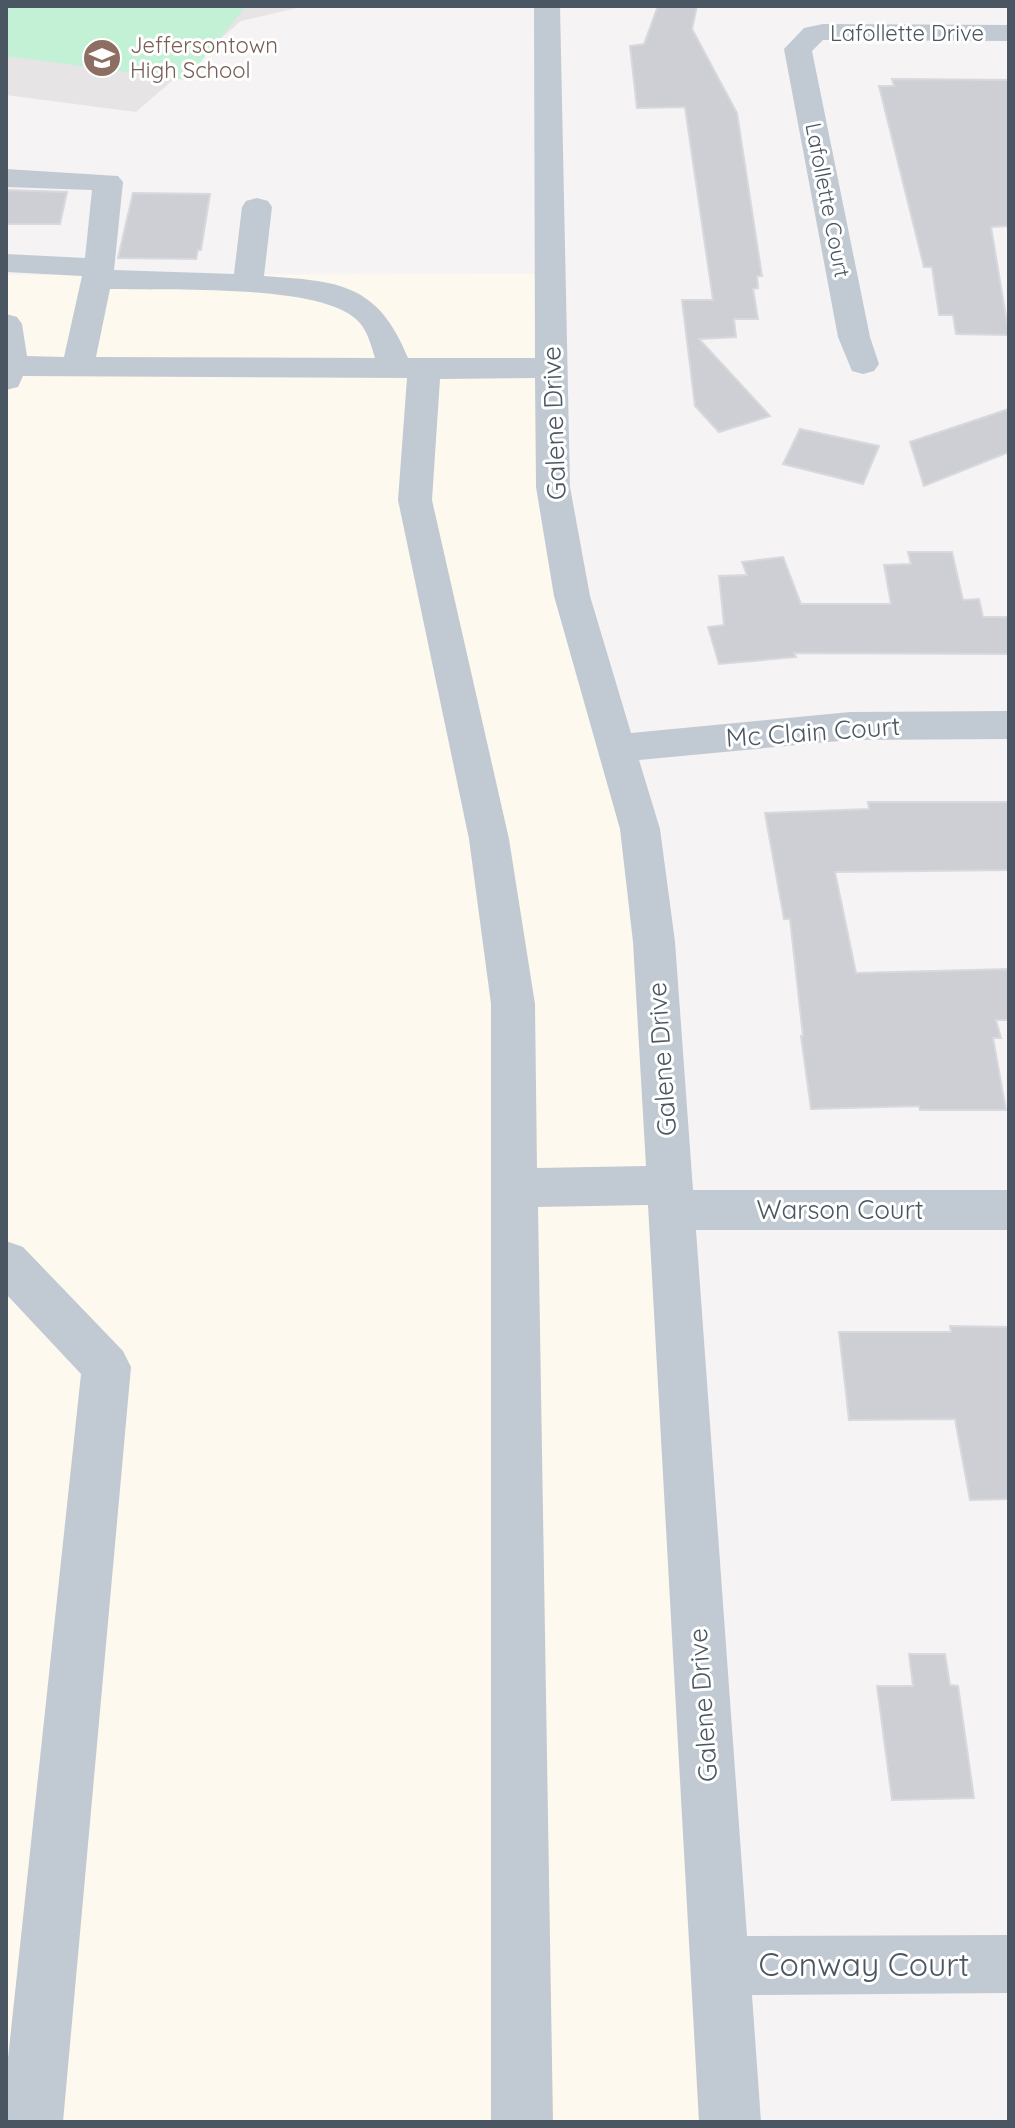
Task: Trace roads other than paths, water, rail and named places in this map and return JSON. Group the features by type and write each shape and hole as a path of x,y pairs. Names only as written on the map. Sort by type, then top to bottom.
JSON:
{"street":[{"name":"Galene Drive","path":"547,6 553,487 562,551 640,829 654,942 730,2122"},
{"name":"Lafollette Drive","path":"807,39 823,32 1009,33"},
{"name":"Lafollette Court","path":"807,39 798,49 854,337 863,364"},
{"path":"6,178 108,182 98,273 78,366"},
{"path":"248,284 257,207"},
{"path":"6,263 248,284 313,291 343,298 367,312 409,368 415,500 489,839 513,1004 522,2122"},
{"path":"7,357 78,366 551,368"},
{"name":"Mc Clain Court","path":"618,748 850,726 1009,725"},
{"name":"Warson Court","path":"515,1188 670,1198 1009,1210"},
{"path":"6,1262 106,1367 32,2122"},
{"name":"Conway Court","path":"720,1966 1009,1964"}],"place":[{"name":"Jeffersontown High School","path":"102,58"}]}
